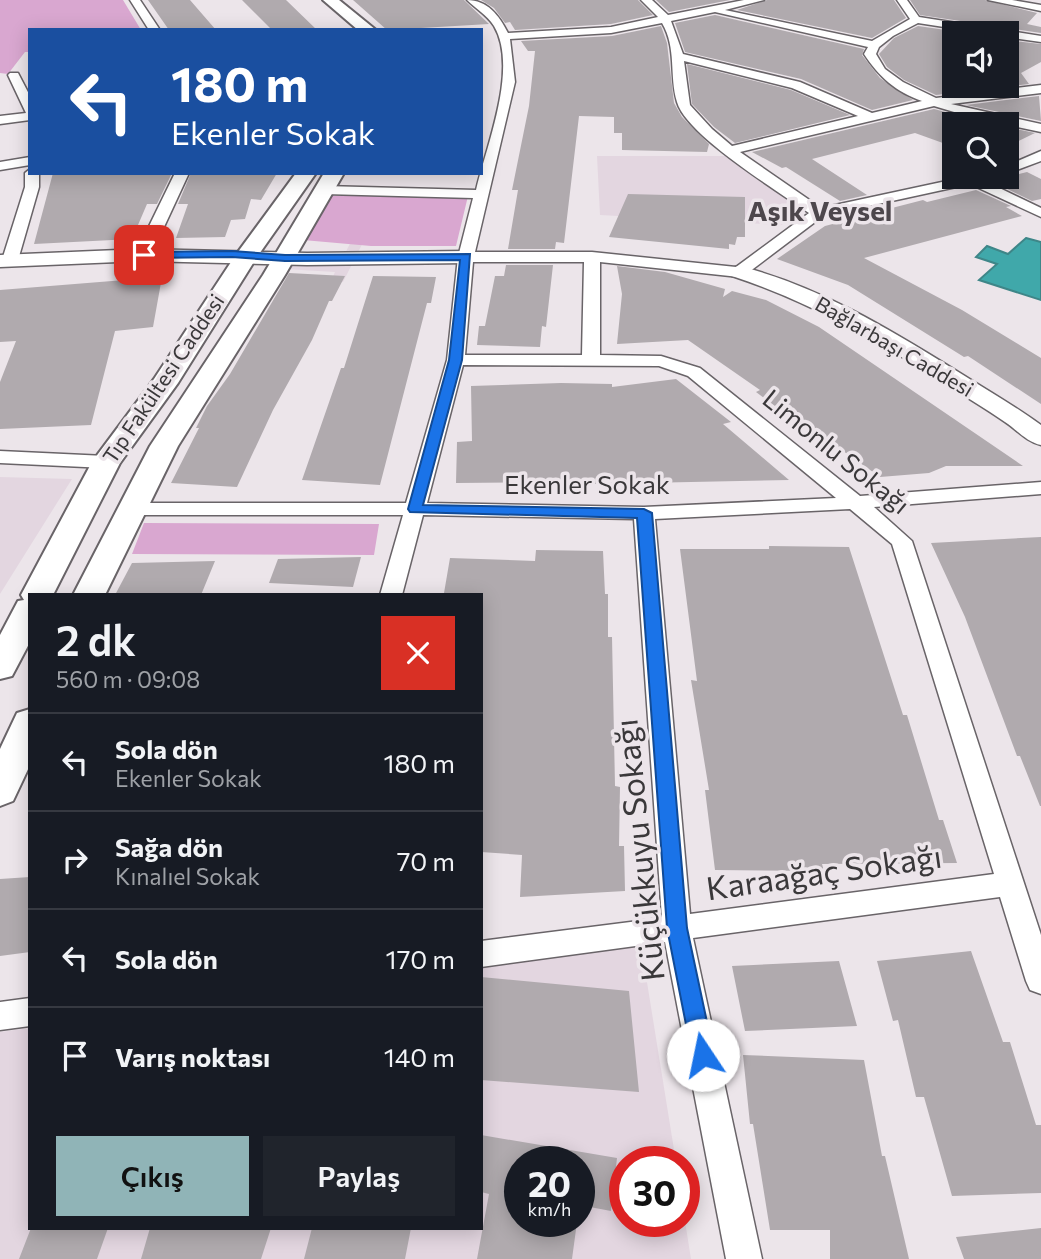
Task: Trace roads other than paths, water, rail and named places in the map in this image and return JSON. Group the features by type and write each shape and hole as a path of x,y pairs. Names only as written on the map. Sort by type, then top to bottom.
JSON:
{"main road":[{"path":"322,1 343,28"},
{"path":"322,1 365,28"},
{"path":"90,593 164,446 285,258 321,179"},
{"name":"Tıp Fakültesi Caddesi","path":"38,593 106,462 165,383 246,256 321,179"},
{"path":"0,667 28,613"},
{"path":"0,791 28,727"}],"street":[{"path":"135,0 154,28"},
{"path":"392,593 456,360 466,257 509,82 510,57 500,33 489,10 472,0"},
{"path":"646,0 661,10 672,27 683,106 709,135 818,213"},
{"path":"500,33 611,30 759,0"},
{"path":"902,0 916,20"},
{"path":"993,0 1041,8"},
{"path":"710,10 874,46"},
{"path":"942,24 916,20 874,46 870,54 875,66 898,84 935,102 1041,128"},
{"path":"1019,36 1041,39"},
{"path":"678,56 796,85 868,116"},
{"path":"0,75 28,74"},
{"path":"14,75 28,106"},
{"path":"730,149 935,102 1041,89"},
{"path":"0,120 28,116"},
{"path":"1019,166 1041,155"},
{"path":"0,166 28,161"},
{"path":"32,175 32,187 5,261 144,255 285,258 592,257 739,272 818,213 942,186"},
{"path":"144,255 181,175"},
{"path":"321,179 483,194"},
{"path":"998,189 1041,213"},
{"path":"591,360 592,257"},
{"name":"Bağlarbaşı Caddesi","path":"739,272 778,283 838,310 909,350 1041,438"},
{"name":"Limonlu Sokağı","path":"456,360 661,361 694,372 902,541 1041,981"},
{"path":"0,457 106,462"},
{"name":"Ekenler Sokak","path":"132,509 415,509 644,513 853,503 1041,488"},
{"name":"Küçükkuyu Sokağı","path":"644,513 677,928 744,1259"},
{"name":"Karaağaç Sokağı","path":"483,954 1009,884"},
{"path":"0,1016 28,1012"}],"water":[{"path":"1026,238 1041,242 1041,300 979,280 997,264 976,257 987,246 1008,254"}],"district":[{"name":"Aşık Veysel","path":"820,211"}]}
